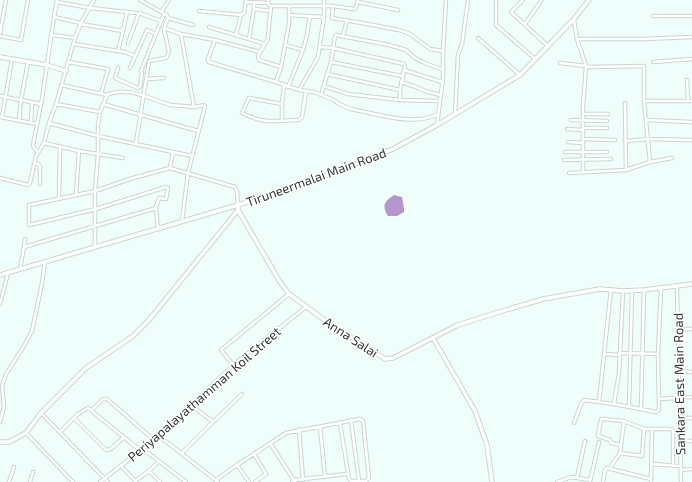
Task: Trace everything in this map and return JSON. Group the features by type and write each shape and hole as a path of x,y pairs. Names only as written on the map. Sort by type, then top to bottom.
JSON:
{"street":[{"path":"6,0 0,35 21,40 28,0"},
{"path":"0,178 28,185 31,182 34,163 38,152 44,143 48,123 56,104 75,38 94,0"},
{"path":"143,0 168,18 193,25"},
{"path":"118,68 115,78 139,88 142,73 141,71 169,0"},
{"path":"299,90 318,57 321,47 324,0"},
{"path":"437,125 443,70 446,0"},
{"path":"455,114 458,55 462,44 468,0"},
{"path":"496,0 496,25 536,60"},
{"path":"523,0 511,12 548,46"},
{"name":"Tiruneermalai Main Road","path":"0,275 238,205 340,170 393,149 437,125 520,75 574,19 589,0"},
{"path":"38,152 33,145 57,1 90,8 136,14"},
{"path":"236,35 241,15 244,13 246,1 268,1 269,6 333,6 356,9 358,1 398,10"},
{"path":"525,24 541,1"},
{"path":"249,39 254,2"},
{"path":"272,6 268,39 258,57 259,60 281,67"},
{"path":"333,6 332,18 398,30 410,34 428,48 443,51"},
{"path":"276,82 281,67 289,24 289,7"},
{"path":"254,10 271,11"},
{"path":"199,11 241,15"},
{"path":"118,52 127,12"},
{"path":"128,43 139,13 161,21"},
{"path":"289,15 324,17"},
{"path":"282,121 282,104 286,86 303,50 308,35 310,16"},
{"path":"653,16 692,16"},
{"path":"54,17 81,24 123,31"},
{"path":"136,144 149,61 166,58 168,56 164,28 168,18"},
{"path":"574,19 577,39 586,66 583,114 583,172"},
{"path":"343,36 347,20"},
{"path":"209,27 265,44"},
{"path":"164,28 181,34 215,40 260,52"},
{"path":"130,68 147,30 156,34"},
{"path":"181,34 194,107"},
{"path":"52,35 75,38"},
{"path":"321,94 331,62 335,36 338,35 389,45 406,50 415,58 443,70"},
{"path":"577,39 692,37"},
{"path":"478,38 520,75"},
{"path":"215,40 208,59 209,62 299,90 321,94 351,109 389,117 415,120 437,115"},
{"path":"74,44 125,52 136,56"},
{"path":"285,44 303,50"},
{"path":"321,47 333,48 404,64 400,100"},
{"path":"0,57 47,65 66,71"},
{"path":"12,59 1,117 37,124"},
{"path":"653,62 692,59"},
{"path":"19,120 28,62"},
{"path":"68,62 108,69 101,94"},
{"path":"331,62 402,76"},
{"path":"560,63 589,67 644,66 644,101 649,139 650,162"},
{"path":"404,70 442,82"},
{"path":"327,74 400,90"},
{"path":"147,79 164,78"},
{"path":"644,101 690,101 687,80"},
{"path":"402,82 440,95"},
{"path":"61,85 107,95 115,91 130,92 141,94 173,105 194,107 204,104 205,106 188,173 182,221"},
{"path":"324,86 348,94 400,100 440,101"},
{"path":"282,104 249,98 242,113 259,120 282,121 301,119 306,91"},
{"path":"95,247 98,125 100,112 107,95"},
{"path":"0,96 41,104"},
{"path":"31,123 32,103"},
{"path":"625,103 626,170"},
{"path":"56,104 100,112"},
{"path":"103,104 198,131"},
{"path":"583,114 608,114"},
{"path":"570,120 607,121"},
{"path":"647,120 692,122"},
{"path":"48,123 98,136 192,156"},
{"path":"567,129 608,128"},
{"path":"625,141 649,139 692,140"},
{"path":"568,142 615,140"},
{"path":"44,143 79,151 123,158"},
{"path":"59,199 60,146"},
{"path":"76,195 79,151"},
{"path":"170,168 173,152"},
{"path":"565,152 607,152"},
{"path":"569,173 626,170 650,162 672,158"},
{"path":"564,160 611,159"},
{"path":"34,163 40,166 40,184"},
{"path":"0,442 8,442 26,432 41,413 86,368 133,336 149,320 238,210 237,192 235,187 170,168 132,178 96,191 29,205 29,226 96,209 167,187 166,199 159,198 156,207 158,228"},
{"path":"24,247 156,207"},
{"name":"Anna Salai","path":"238,210 277,277 289,294 330,324 384,358 393,358 458,326 542,299 600,289 632,291 661,289 677,285 692,284"},
{"path":"20,269 25,239"},
{"path":"0,422 4,407 2,386 6,374 32,331 45,262"},
{"path":"0,304 8,273"},
{"name":"Sankara East Main Road","path":"677,285 681,482"},
{"path":"598,402 605,354 611,289"},
{"path":"574,423 582,402 586,400 656,412 659,410 658,354 661,289"},
{"path":"641,409 644,290"},
{"path":"614,404 619,372 623,291"},
{"path":"628,407 632,291"},
{"path":"233,365 221,350 289,294"},
{"name":"Periyapalayathamman Koil Street","path":"100,482 159,436 233,365 307,306"},
{"path":"678,329 692,329"},
{"path":"433,338 475,411 487,446 492,482"},
{"path":"605,354 658,354"},
{"path":"678,372 692,372"},
{"path":"182,453 242,394"},
{"path":"659,399 692,397"},
{"path":"92,410 103,399 106,399 154,440"},
{"path":"190,405 213,422"},
{"path":"60,432 85,408 88,408 124,438 159,461 186,482"},
{"path":"41,413 108,482"},
{"path":"74,418 106,450 111,449 124,438"},
{"path":"621,445 611,443 610,440 600,438 598,434 601,419 604,418 624,421 644,428 672,430 673,466"},
{"path":"679,418 692,418"},
{"path":"159,436 217,481 237,465 286,433 299,429 320,427 351,420 360,419 363,421 369,478 366,481 351,481 347,474 340,423"},
{"path":"351,420 359,481"},
{"path":"603,482 605,470 610,468 620,453 624,421"},
{"path":"320,427 325,476"},
{"path":"620,453 642,456 644,428"},
{"path":"299,429 303,480"},
{"path":"610,468 651,480 652,429"},
{"path":"26,432 73,482"},
{"path":"577,478 585,440"},
{"path":"680,441 692,441"},
{"path":"557,482 571,478 590,481 599,442"},
{"path":"270,443 294,482 325,476 347,474"},
{"path":"254,454 266,474 255,482"},
{"path":"121,466 136,482 159,461"},
{"path":"652,464 692,469"},
{"path":"237,465 250,482"},
{"path":"9,482 14,467"},
{"path":"149,471 160,482"},
{"path":"30,482 33,472"},
{"path":"569,482 571,478"}],"shaded area":[{"path":"394,195 402,197 404,212 397,216 388,216 384,206 386,201"}]}
